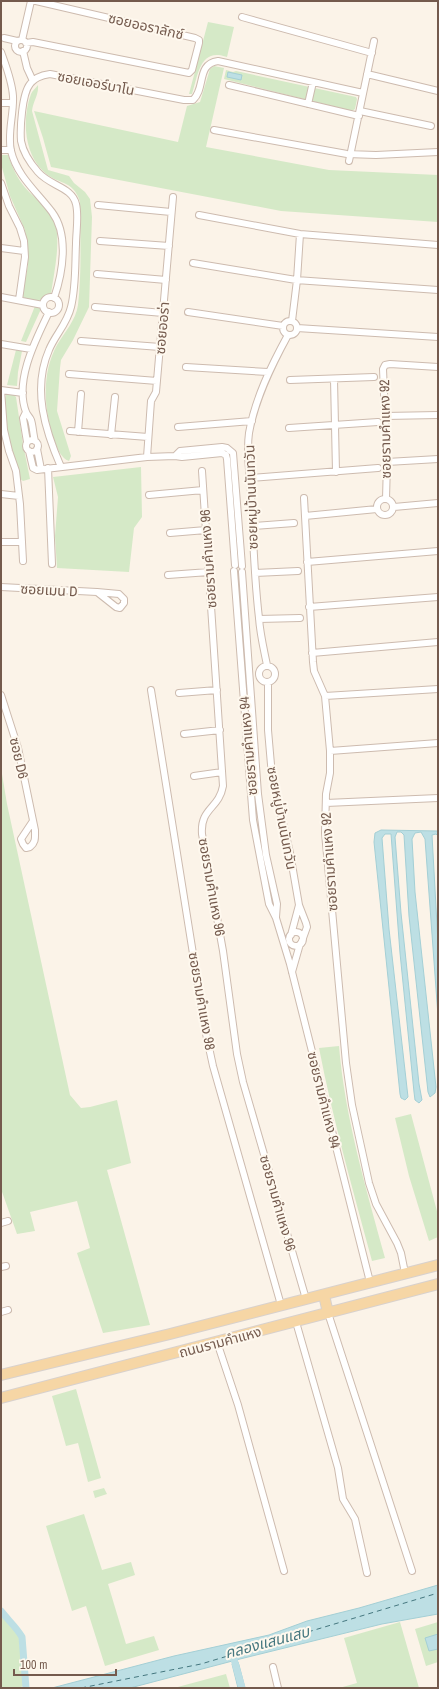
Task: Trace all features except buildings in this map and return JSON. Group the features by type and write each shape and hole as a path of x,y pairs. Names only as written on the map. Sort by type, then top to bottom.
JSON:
{"main road":[{"name":"ถนนรามคำแหง","path":"1,1375 438,1265"},
{"name":"ถนนรามคำแหง","path":"1,1398 438,1284"},
{"path":"324,1294 328,1313"}],"street":[{"path":"31,1 22,42 26,49 23,51 27,68 33,81 26,92 21,125 22,142 30,160 39,174 51,184 71,193 76,206 75,260 71,308 67,320 49,349 44,365 42,382 41,405 43,418 61,467"},
{"name":"ซอยออราลักซ์","path":"4,38 22,42 33,42 189,73 192,70 199,43 199,40 195,38 36,1"},
{"path":"242,17 372,53"},
{"path":"349,161 374,41"},
{"path":"22,42 15,45 16,49 23,51"},
{"path":"1,52 12,87 13,103 11,150 18,169 28,185 53,213 59,225 62,242 62,264 54,298"},
{"name":"ซอยเออร์บาโน","path":"33,81 41,75 50,74 184,100 193,100 199,91 205,67 212,62 218,61 363,93"},
{"path":"367,74 438,91"},
{"path":"308,104 313,82"},
{"path":"228,85 308,104 431,126"},
{"path":"1,103 13,103"},
{"path":"214,130 351,154 376,155 438,152"},
{"path":"1,150 11,150"},
{"path":"1,182 4,199 20,228 24,241 25,257 19,300"},
{"name":"ซอยออร่า","path":"147,457 151,401 156,392 173,197"},
{"path":"98,205 172,212"},
{"path":"199,215 300,234 438,245"},
{"path":"292,321 297,280 300,234"},
{"path":"100,241 169,246"},
{"path":"1,248 24,251"},
{"path":"193,263 297,280 438,290"},
{"path":"97,274 166,280"},
{"path":"1,297 44,305"},
{"path":"47,298 54,298 59,303 58,309 54,312 49,312 45,309 44,305 47,298"},
{"path":"95,307 163,313"},
{"path":"49,312 31,349 24,377 23,392 26,412 31,419 35,441 38,445 37,449 45,468 52,564"},
{"path":"188,312 283,326"},
{"path":"288,335 283,331 283,326 287,321 292,321"},
{"path":"292,321 296,324 297,328 438,337"},
{"name":"ซอยหมู่บ้านนันทวัน","path":"267,666 259,619 255,573 251,478 248,457 249,435 268,372 288,335 294,334 297,328"},
{"path":"81,341 160,347"},
{"path":"1,344 31,349"},
{"name":"ซอยรามคําแหง 92","path":"386,499 387,462 383,369 385,365 390,364 438,367"},
{"path":"186,367 268,372"},
{"path":"69,374 157,381"},
{"path":"290,380 374,377"},
{"path":"334,379 336,472"},
{"path":"22,561 19,496 16,471 4,444 1,390 23,392"},
{"path":"78,432 82,394"},
{"path":"111,435 115,397"},
{"path":"26,412 23,418 27,442 26,448 29,451 33,468 37,470 45,468"},
{"path":"385,416 438,415"},
{"path":"178,427 252,421"},
{"path":"289,428 378,422"},
{"path":"70,431 148,437"},
{"path":"27,442 30,440 35,441"},
{"name":"ซอยรามคําแหง 94","path":"45,468 147,457 174,456 180,451 222,446 233,453 238,568 253,820 269,904 276,918 289,959 370,1282"},
{"path":"29,451 32,452 37,449"},
{"path":"387,462 438,460"},
{"path":"251,478 378,468"},
{"name":"ซอยรามคําแหง 96","path":"202,471 222,772 222,792 219,799 203,820 202,834 223,951 243,1082 306,1299"},
{"path":"148,495 203,490"},
{"path":"1,494 19,496"},
{"name":"ซอยรามคําแหง 92","path":"304,498 312,653 314,671 325,696 330,751 330,773 326,803 325,832 346,1063 352,1105 369,1183 376,1204 397,1243 401,1253 405,1273"},
{"name":"ซอยรามคําแหง 92","path":"386,499 390,501 394,507"},
{"name":"ซอยรามคําแหง 92","path":"377,509 378,502 386,499"},
{"path":"305,516 377,509 380,514 388,516 394,507 438,503"},
{"path":"253,526 294,523"},
{"path":"170,533 206,530"},
{"path":"1,542 22,542"},
{"path":"307,562 438,551"},
{"path":"255,573 298,571"},
{"path":"168,575 209,572"},
{"name":"ซอยเมน D","path":"1,587 97,592"},
{"path":"309,608 438,597"},
{"path":"259,619 300,618"},
{"path":"312,653 438,642"},
{"name":"ซอยหมู่บ้านนันทวัน","path":"267,666 273,668 276,673 274,679 268,682 262,680 259,675 261,669 267,666"},
{"name":"ซอยหมู่บ้านนันทวัน","path":"268,682 268,730 272,776 290,853 299,905 307,927 292,972"},
{"path":"325,696 438,689"},
{"name":"ซอยรามคําแหง 98","path":"151,690 205,1029 213,1066 281,1305"},
{"path":"179,693 217,690"},
{"name":"ซอย D6","path":"1,695 18,748 33,822"},
{"path":"184,734 220,730"},
{"path":"330,751 438,743"},
{"path":"194,776 222,772"},
{"path":"326,803 438,798"},
{"name":"ซอยหมู่บ้านนันทวัน","path":"289,959 291,935 299,905"},
{"path":"290,942 294,946 301,943 302,936 298,933 291,935"},
{"path":"1,1223 8,1221"},
{"path":"1,1312 8,1310"},
{"path":"328,1313 412,1571"},
{"path":"296,1322 338,1468 343,1499 355,1519 367,1573"},
{"path":"217,1342 238,1405 284,1571"},
{"path":"273,1667 278,1688"}],"green space":[{"path":"208,22 234,27 227,57 218,55 211,56 206,59 199,71 192,94 189,94"},
{"path":"214,66 224,68 206,147 329,170 438,175 438,222 281,211 51,167 34,111 178,142 187,106 200,102 210,69"},
{"path":"226,70 356,97 355,109 352,111 224,79"},
{"path":"38,85 38,92 32,111 48,170 69,176 74,183 85,192 90,199 92,217 89,307 73,340 61,360 60,368 57,411 71,456 69,461 64,458 54,440 46,404 46,380 52,356 77,311 80,266 80,202 73,189 42,170 31,154 26,134 26,113 31,94"},
{"path":"1,155 8,155 14,171 21,182 51,214 56,226 57,251 51,294 38,302 22,297 28,265 25,230 10,196 1,164"},
{"path":"35,306 41,309 26,342 21,341"},
{"path":"16,350 22,351 17,386 7,385"},
{"path":"6,394 14,395 16,397 30,479 23,481 19,478 6,427"},
{"path":"141,467 142,517 134,528 129,572 57,568 55,536 58,497 53,477"},
{"path":"1,768 7,804 70,1095 81,1108 117,1100 131,1163 107,1170 150,1325 103,1333 77,1253 90,1248 77,1201 30,1212 35,1231 17,1234 1,1189"},
{"path":"339,1046 351,1126 385,1258 372,1261 337,1128 319,1048"},
{"path":"411,1114 438,1215 438,1237 429,1241 409,1176 395,1118"},
{"path":"76,1389 101,1478 88,1482 78,1443 66,1446 52,1396"},
{"path":"104,1488 107,1494 95,1498 93,1491"},
{"path":"84,1514 102,1570 131,1562 135,1575 108,1584 126,1644 154,1636 159,1650 105,1666 86,1606 72,1611 46,1526"},
{"path":"1,1615 19,1635 23,1686 19,1688 1,1688"},
{"path":"400,1622 419,1688 339,1688 357,1683 344,1638"},
{"path":"438,1622 438,1662 426,1666 415,1629"},
{"path":"226,1674 230,1688 174,1688"}],"water":[{"path":"228,72 242,75 241,80 227,77"},
{"path":"381,830 438,831 438,836 436,834 432,835 438,943 438,1016 425,839 421,832 415,833 412,839 415,892 436,1087 435,1093 430,1097 428,1092 409,916 404,835 401,832 397,832 395,837 401,913 422,1100 419,1103 415,1100 414,1092 400,953 391,834 385,834 382,838 389,929 408,1097 405,1100 401,1098 400,1094 374,842 375,833"},
{"name":"คลองแสนแสบ","path":"438,1585 438,1614 382,1624 130,1688 52,1688 174,1656 269,1635 307,1621 359,1608"},
{"path":"438,1634 438,1649 429,1651 425,1638"},
{"path":"238,1662 245,1688 238,1688 232,1664"}],"waterway":[{"path":"1,1611 22,1637 26,1688"},
{"name":"คลองแสนแสบ","path":"232,1652 242,1688"}],"ferry route":[{"path":"81,1688 201,1664 438,1593"}]}
